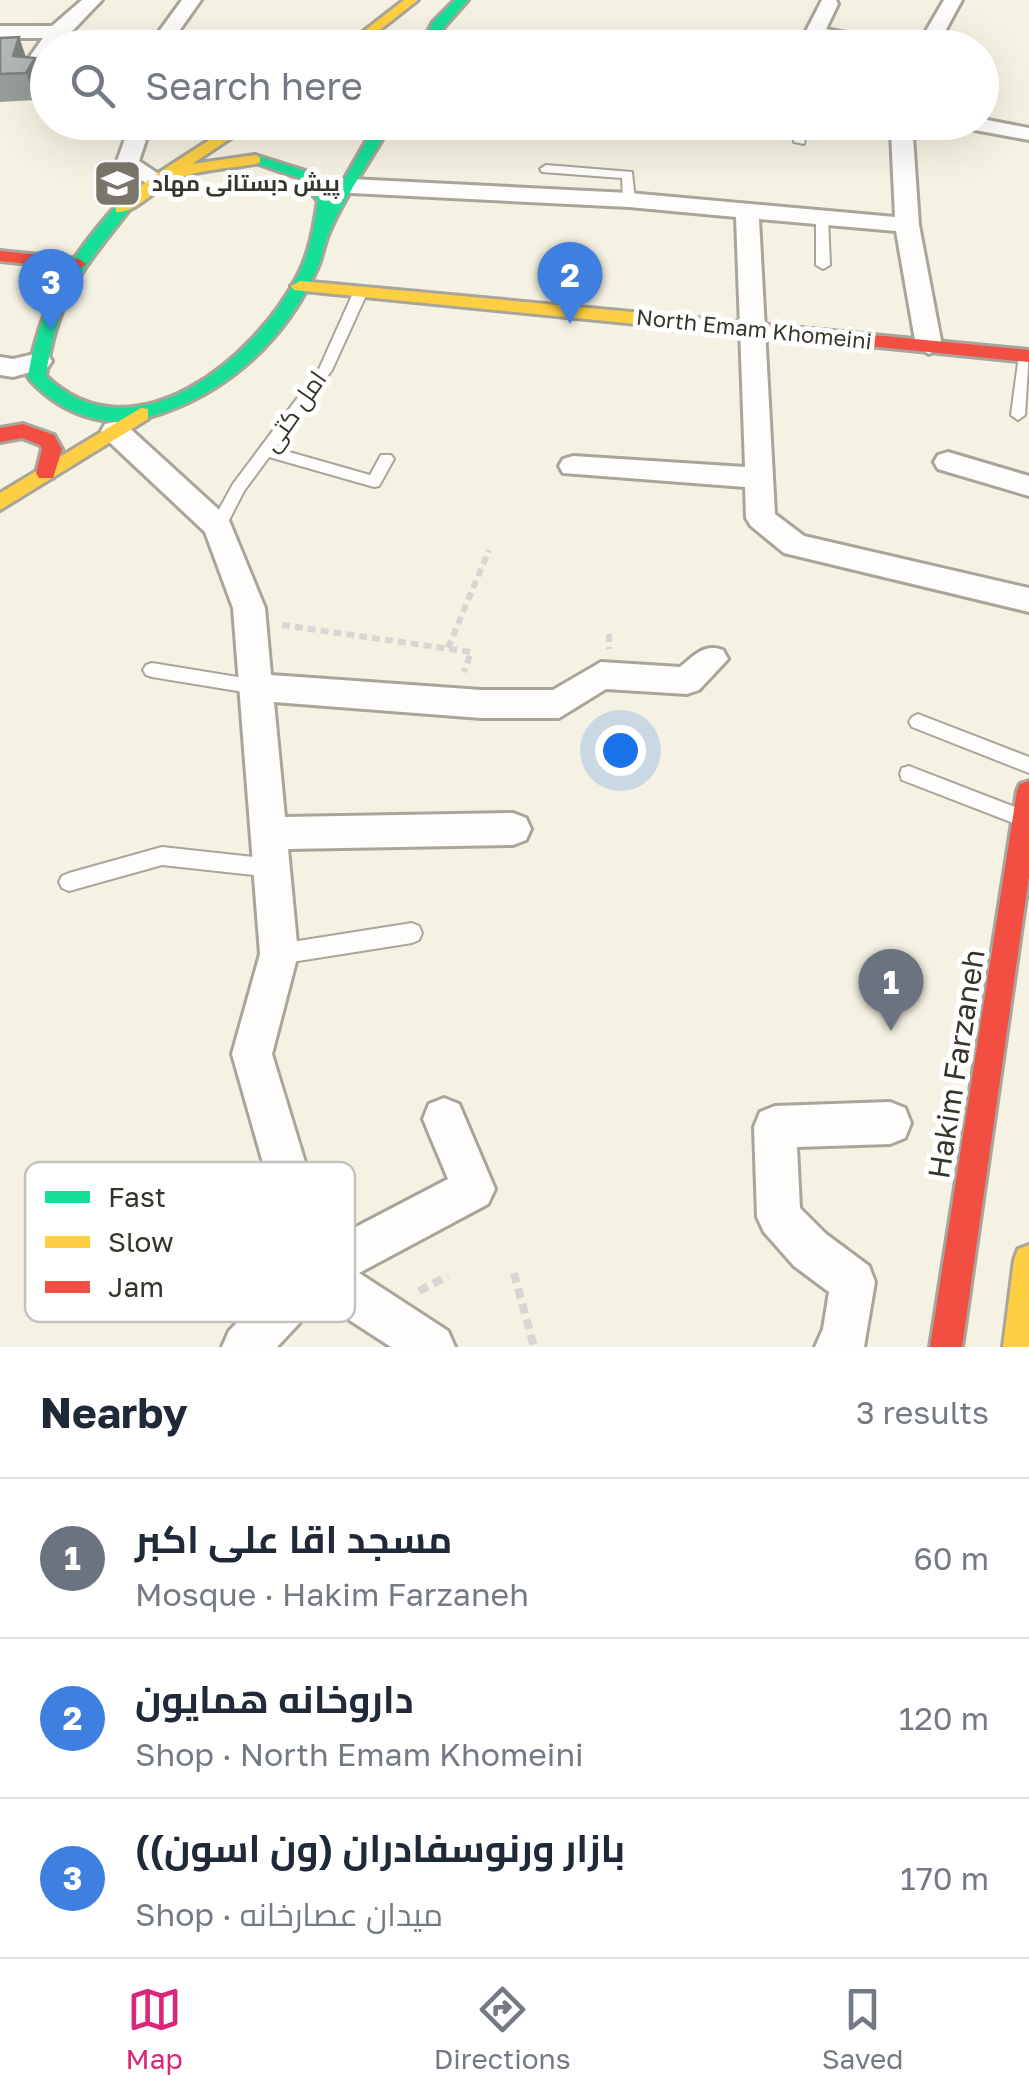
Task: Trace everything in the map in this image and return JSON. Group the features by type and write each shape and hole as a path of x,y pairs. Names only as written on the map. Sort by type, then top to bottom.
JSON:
{"main road":[{"path":"435,30 462,0"},
{"path":"371,30 406,2"},
{"path":"0,427 30,385 42,332 60,290 79,264 120,211 157,180 220,140"},
{"path":"0,502 128,422 212,388 242,365 300,286 326,227 375,140"},
{"path":"157,180 206,162 255,160 281,166 304,175 318,188 326,200 326,227"},
{"path":"0,256 79,264"},
{"name":"North Emam Khomeini","path":"300,286 1027,356"},
{"path":"30,385 95,413 128,422"},
{"path":"0,434 23,431 48,440 52,449 46,473"},
{"name":"Hakim Farzaneh","path":"946,1347 949,1306 1017,951 1022,818 1029,791"},
{"path":"1023,1340 1029,1260"}],"street":[{"path":"59,30 92,0"},
{"path":"170,30 192,0"},
{"path":"936,30 954,0"},
{"path":"816,30 829,4"},
{"path":"0,32 30,32"},
{"path":"999,128 1029,134"},
{"path":"136,140 128,164 157,180"},
{"path":"903,140 907,226 929,346"},
{"path":"351,186 629,200 907,226"},
{"path":"747,209 761,518 796,545 1029,600"},
{"path":"0,366 13,368 30,385"},
{"path":"128,422 218,526 234,560 250,621 280,954 252,1054 284,1162"},
{"path":"948,462 1029,486"},
{"path":"573,466 760,478"},
{"path":"256,687 454,702 559,704 602,675 687,680 712,659"},
{"path":"270,851 513,829"},
{"path":"355,1251 473,1189 444,1120"},
{"path":"838,1347 844,1340 853,1282 810,1250 779,1218 775,1127 890,1123"},
{"path":"355,1297 432,1347"},
{"path":"244,1347 268,1322"}],"lane":[{"path":"546,169 628,174 629,200"},
{"path":"822,217 824,265"},
{"name":"امل کتی","path":"218,526 238,488 325,370 362,291"},
{"path":"1018,414 1027,356"},
{"path":"266,451 374,482 386,459"},
{"path":"152,670 256,687"},
{"path":"918,722 1029,765"},
{"path":"909,774 1022,818"},
{"path":"69,882 162,856 270,851"},
{"path":"280,954 412,933"}],"path":[{"path":"448,648 489,550"},
{"path":"250,621 470,652 454,702"},
{"path":"514,1273 534,1347"}],"building":[{"path":"19,37 13,56 30,58 26,73 0,74 0,38"}],"traffic: fast":[{"path":"435,30 462,0"},
{"path":"325,227 375,140"},
{"path":"122,209 88,248 63,286 46,327 37,377 66,402 101,414 137,414 173,404 207,386 239,362 290,304 314,256 326,200 304,175 255,160"}],"traffic: slow":[{"path":"372,30 412,0"},
{"path":"157,180 220,140"},
{"path":"122,209 152,186 183,171 255,160"},
{"path":"300,286 707,325"},
{"path":"0,503 141,414"},
{"path":"1019,1347 1029,1260"}],"traffic: jam":[{"path":"0,256 79,264"},
{"path":"707,325 1029,356"},
{"path":"0,435 23,431 47,440 52,449 46,473"},
{"path":"946,1347 1029,791"}],"place":[{"name":"پیش دبستانی مهاد","path":"117,183"},
{"name":"داروخانه همایون","path":"570,324"},
{"name":"(بازار ورنوسفادران (ون اسون)","path":"51,331"},
{"name":"مسجد اقا علی اکبر","path":"891,1031"}]}
